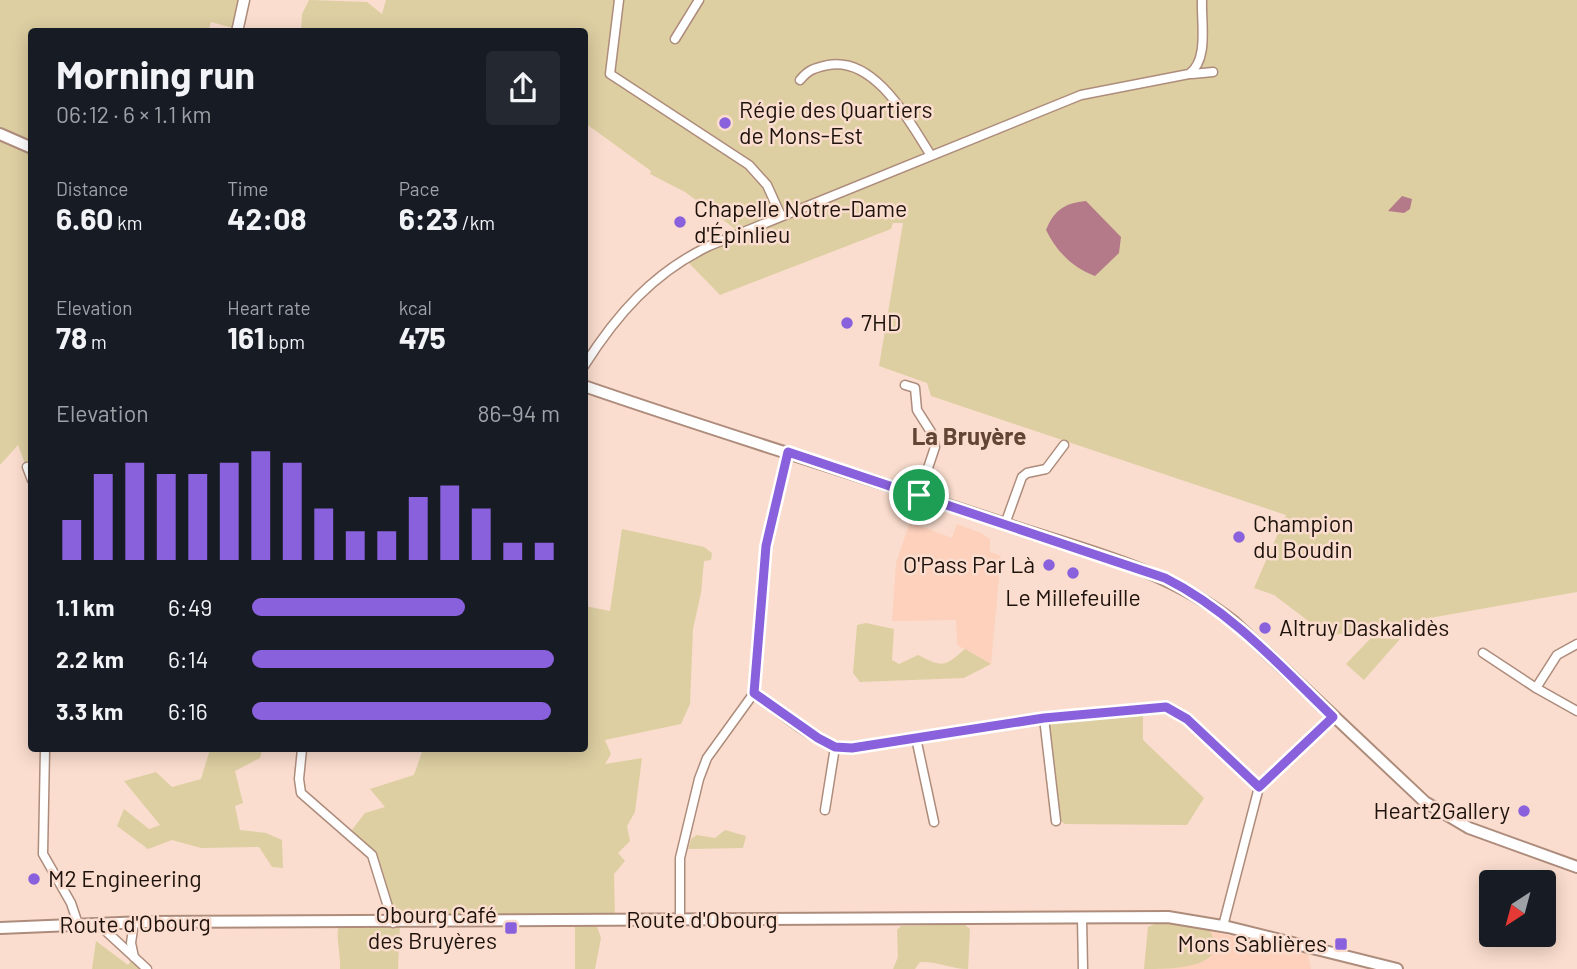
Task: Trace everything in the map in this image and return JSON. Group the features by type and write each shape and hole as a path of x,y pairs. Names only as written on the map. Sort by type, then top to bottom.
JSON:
{"main road":[{"path":"0,134 28,146"},
{"path":"588,387 1135,566 1187,589 1234,622 1412,792 1439,811 1483,834 1577,867"},
{"name":"Route d'Obourg","path":"0,928 134,922 393,923 1168,917 1223,926 1397,969"}],"street":[{"path":"238,28 244,0"},
{"path":"619,0 610,74 749,164 766,185 780,216"},
{"path":"675,39 699,0"},
{"path":"1189,74 1197,69 1201,58 1202,0"},
{"path":"800,80 812,69 834,64 857,69 894,97 930,154"},
{"path":"588,360 605,334 646,286 667,268 709,246 930,154 1081,95 1189,74 1213,72"},
{"path":"905,385 915,388 917,410 934,442 934,453 919,495"},
{"path":"1005,524 1022,477 1027,473 1046,469 1064,445"},
{"path":"680,920 680,858 699,779 707,758 754,693 766,546 788,452"},
{"path":"1536,688 1557,655 1577,644"},
{"path":"1483,653 1536,688 1577,710"},
{"path":"754,693 835,747 852,748 1044,718 1166,707 1187,719 1259,787"},
{"path":"1223,926 1259,787 1333,717"},
{"path":"1044,718 1056,821"},
{"path":"916,738 934,822"},
{"path":"825,810 835,747"},
{"path":"45,752 43,854 71,904 78,924"},
{"path":"302,752 299,779 301,793 372,855 393,923"},
{"path":"1082,918 1083,969"},
{"path":"134,922 131,943 134,957"},
{"path":"97,923 147,969"}],"shaded area":[{"path":"0,0 244,0 237,28 211,22 209,28 28,28 28,472 18,445 0,465"},
{"path":"309,0 367,2 382,14 386,0 1577,0 1577,592 1328,636 1274,595 1254,588 1286,515 931,396 927,383 879,366 903,223 893,223 891,229 720,295 684,258 736,235 734,228 685,192 650,174 651,171 588,125 588,28 301,28 302,14"},
{"path":"1402,196 1412,199 1410,209 1404,213 1388,211"},
{"path":"1086,201 1121,237 1119,253 1095,276 1066,258 1046,230 1061,209"},
{"path":"910,522 952,538 957,524 990,539 990,552 1001,556 991,664 957,645 956,620 892,621 896,563"},
{"path":"622,529 704,547 712,553 711,560 704,561 701,593 693,629 690,704 681,724 605,740 611,754 605,764 642,758 635,812 627,826 630,841 618,853 625,861 614,874 615,920 595,921 601,938 595,969 575,969 575,921 400,923 398,969 340,969 339,926 393,923 372,855 348,835 365,813 385,807 370,789 414,775 422,752 588,752 588,607 610,611"},
{"path":"866,623 894,629 892,660 899,664 918,655 943,664 965,649 991,664 964,678 860,682 853,673 857,625"},
{"path":"1371,638 1400,639 1364,680 1346,664"},
{"path":"1143,707 1143,740 1204,798 1187,825 1064,824 1062,821 1056,821 1044,718"},
{"path":"209,752 261,752 260,758 235,771 243,803 235,806 240,830 266,833 282,840 283,868 272,867 259,847 201,848 172,840 148,849 117,826 124,809 149,829 160,825 124,781 156,772 172,787 201,779"},
{"path":"725,830 746,836 743,848 688,849 691,839 697,835 715,838"},
{"path":"964,924 970,929 968,969 920,962 915,969 893,969 898,957 897,930 901,926"},
{"path":"1155,924 1180,924 1308,954 1311,969 1144,969 1148,927"},
{"path":"1155,924 1180,924 1210,931 1215,944 1213,953 1206,960 1183,967 1144,969 1148,927"},
{"path":"96,941 128,965 134,957 147,969 92,969"}],"place":[{"name":"Régie des Quartiers de Mons-Est","path":"725,123"},
{"name":"Chapelle Notre-Dame d'Épinlieu","path":"680,222"},
{"name":"7HD","path":"847,323"},
{"name":"Champion du Boudin","path":"1239,537"},
{"name":"O'Pass Par Là","path":"1049,565"},
{"name":"Le Millefeuille","path":"1073,573"},
{"name":"Altruy Daskalidès","path":"1265,628"},
{"name":"Heart2Gallery","path":"1524,811"},
{"name":"M2 Engineering","path":"34,879"},
{"name":"Obourg Café des Bruyères","path":"511,928"},
{"name":"Mons Sablières","path":"1341,944"}],"district":[{"name":"La Bruyère","path":"969,437"}],"route":[{"path":"788,452 919,495 1135,566 1187,589 1234,622 1333,717 1259,787 1187,719 1166,707 1044,718 852,748 835,747 818,738 754,693 766,546 788,452"}]}
